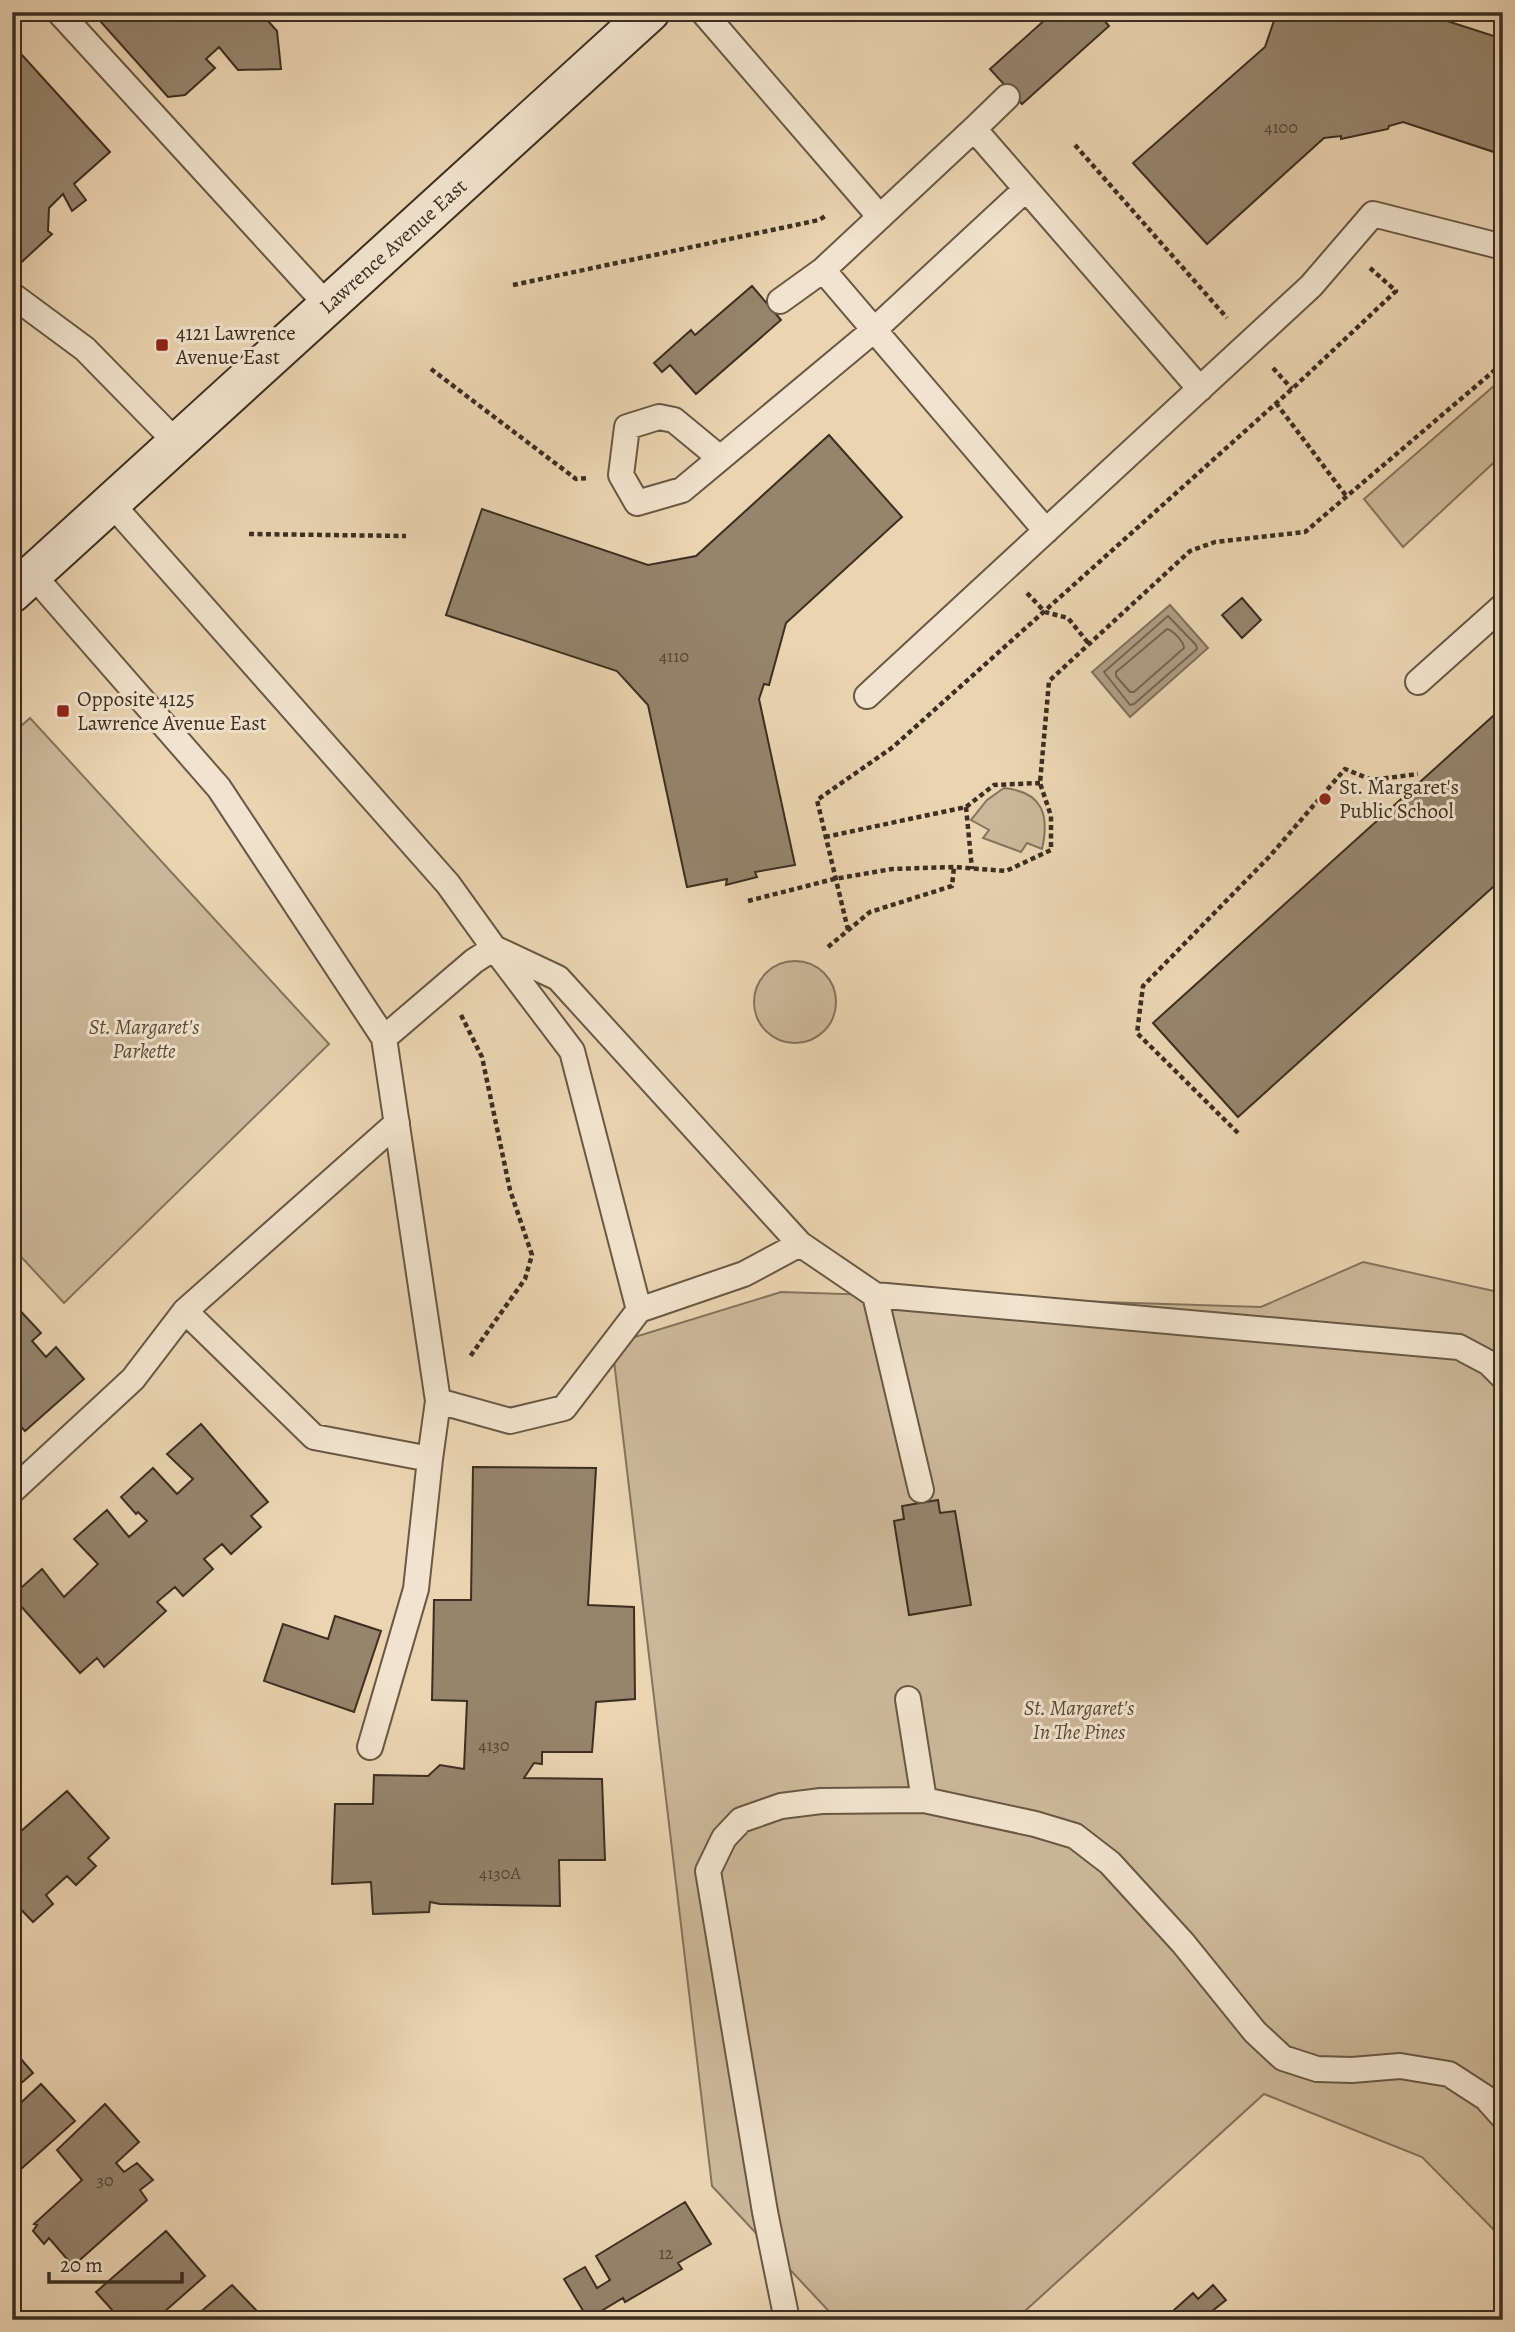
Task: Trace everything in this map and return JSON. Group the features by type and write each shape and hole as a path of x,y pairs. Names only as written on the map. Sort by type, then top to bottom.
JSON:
{"main road":[{"name":"Lawrence Avenue East","path":"22,584 328,306 640,15"}],"lane":[{"path":"60,12 328,306"},
{"path":"703,12 880,216"},
{"path":"780,301 823,270 1007,97"},
{"path":"974,130 1200,389"},
{"path":"720,458 674,420 659,417 626,427 621,475 637,503 682,490 874,330 1026,189"},
{"path":"867,696 1311,286 1373,214 1503,247"},
{"path":"823,270 1046,531"},
{"path":"12,295 85,349 177,443"},
{"path":"111,503 449,884 572,1051 639,1310"},
{"path":"22,584 219,788 384,1038 438,1401 416,1589 370,1747"},
{"path":"1418,682 1503,606"},
{"path":"384,1038 474,961 494,948"},
{"path":"494,948 558,978 800,1244 875,1295 1459,1348 1489,1363 1503,1377"},
{"path":"12,1492 133,1379 185,1311 397,1123"},
{"path":"438,1401 510,1421 564,1408 639,1310 744,1274 800,1244"},
{"path":"875,1295 921,1490"},
{"path":"185,1311 314,1437 430,1459"},
{"path":"908,1699 924,1800"},
{"path":"787,2320 763,2198 708,1871 724,1838 741,1820 781,1806 821,1801 924,1800 1035,1824 1075,1836 1110,1863 1183,1944 1255,2032 1283,2058 1317,2069 1352,2070 1400,2066 1449,2074 1486,2098 1503,2117"}],"path":[{"path":"1075,145 1292,389"},
{"path":"513,285 819,219 859,193"},
{"path":"848,930 817,800 893,747 1292,389 1396,291 1345,247"},
{"path":"748,901 834,879 892,869 954,867 1006,871 1051,850 1051,816 1040,783 1049,681 1190,551 1215,542 1305,532 1503,363"},
{"path":"431,369 576,479 621,475"},
{"path":"1276,402 1347,497"},
{"path":"249,534 406,536"},
{"path":"1004,570 1045,612 1068,618 1089,644"},
{"path":"1238,1133 1137,1033 1143,986 1269,858 1345,769 1372,780 1418,774"},
{"path":"825,837 967,807 994,785 1040,783"},
{"path":"967,807 972,869"},
{"path":"828,947 870,912 952,886 954,867"},
{"path":"438,1401 525,1279 532,1255 510,1190 481,1057 446,984"}],"green space":[{"path":"1503,378 1503,454 1403,547 1364,499"},
{"name":"St. Margaret's Parkette","path":"30,718 329,1044 64,1303 12,1247 12,734"},
{"path":"1004,788 1027,794 1040,807 1045,825 1042,849 1027,843 1021,852 983,838 989,830 971,820 987,800"},
{"path":"795,961 811,964 824,973 833,986 836,1002 833,1018 824,1031 811,1040 795,1043 779,1040 766,1031 757,1018 754,1002 757,986 766,973 779,964"},
{"name":"St. Margaret's In The Pines","path":"1363,1262 1503,1293 1503,2239 1422,2157 1264,2094 1015,2320 837,2320 712,2186 612,1344 781,1292 1261,1307"}],"water":[{"path":"1170,605 1208,648 1130,717 1092,672"}],"building":[{"path":"92,12 260,12 277,31 281,69 238,70 219,47 206,59 215,68 185,95 168,97"},
{"path":"1097,12 1109,26 1022,104 990,69 1047,18 1042,13"},
{"path":"1277,12 1419,12 1503,39 1503,155 1403,122 1389,126 1388,129 1341,139 1341,136 1324,138 1207,244 1133,163 1265,47"},
{"path":"12,44 110,152 74,184 86,200 72,211 63,194 49,208 48,231 52,234 14,269 12,267"},
{"path":"752,286 781,320 696,394 670,365 662,372 654,363 691,330 695,335"},
{"path":"829,435 902,517 786,623 769,685 764,684 759,699 795,865 755,872 757,877 726,885 727,879 687,887 648,705 617,671 446,615 482,509 648,565 696,556"},
{"path":"1242,598 1261,620 1242,638 1222,615"},
{"path":"1503,707 1503,878 1238,1117 1153,1023"},
{"path":"12,1302 41,1333 32,1341 46,1357 56,1347 84,1379 25,1431 12,1417"},
{"path":"201,1424 268,1502 251,1516 261,1527 231,1554 222,1544 204,1559 213,1569 183,1596 175,1587 157,1602 166,1611 104,1667 97,1658 80,1673 12,1596 42,1569 64,1597 98,1564 74,1539 107,1510 129,1537 147,1521 138,1512 136,1514 121,1497 153,1468 177,1494 193,1479 167,1454"},
{"path":"473,1467 596,1468 588,1605 634,1607 635,1699 596,1702 592,1752 542,1752 542,1764 534,1763 524,1778 602,1779 605,1860 559,1860 560,1906 430,1902 429,1912 373,1914 371,1882 332,1884 335,1804 373,1804 374,1775 428,1776 440,1765 464,1769 467,1701 432,1700 434,1600 471,1600"},
{"path":"938,1500 940,1513 955,1511 971,1605 909,1615 894,1521 904,1519 902,1506"},
{"path":"335,1616 381,1631 354,1712 264,1681 283,1624 328,1639"},
{"path":"12,1759 19,1766 12,1773"},
{"path":"67,1791 109,1838 88,1858 96,1866 76,1885 67,1876 46,1895 53,1904 33,1922 12,1900 12,1839"},
{"path":"14,2051 33,2073 12,2091 12,2053"},
{"path":"41,2084 75,2121 12,2177 12,2108 13,2110"},
{"path":"105,2104 139,2142 116,2163 124,2172 137,2163 153,2180 140,2190 147,2200 73,2266 49,2238 44,2244 33,2231 37,2225 34,2224 82,2180 57,2150"},
{"path":"685,2202 711,2244 678,2263 682,2269 625,2302 623,2298 588,2319 564,2279 585,2267 597,2288 610,2280 596,2256"},
{"path":"166,2231 205,2276 155,2320 121,2320 96,2292"},
{"path":"232,2285 257,2311 249,2315 252,2320 191,2320"},
{"path":"1213,2285 1226,2300 1211,2312 1218,2320 1163,2320 1193,2293 1198,2299"}],"place":[{"name":"4121 Lawrence Avenue East","path":"162,345"},
{"name":"Opposite 4125 Lawrence Avenue East","path":"63,711"},
{"name":"St. Margaret's Public School","path":"1325,799"}]}
